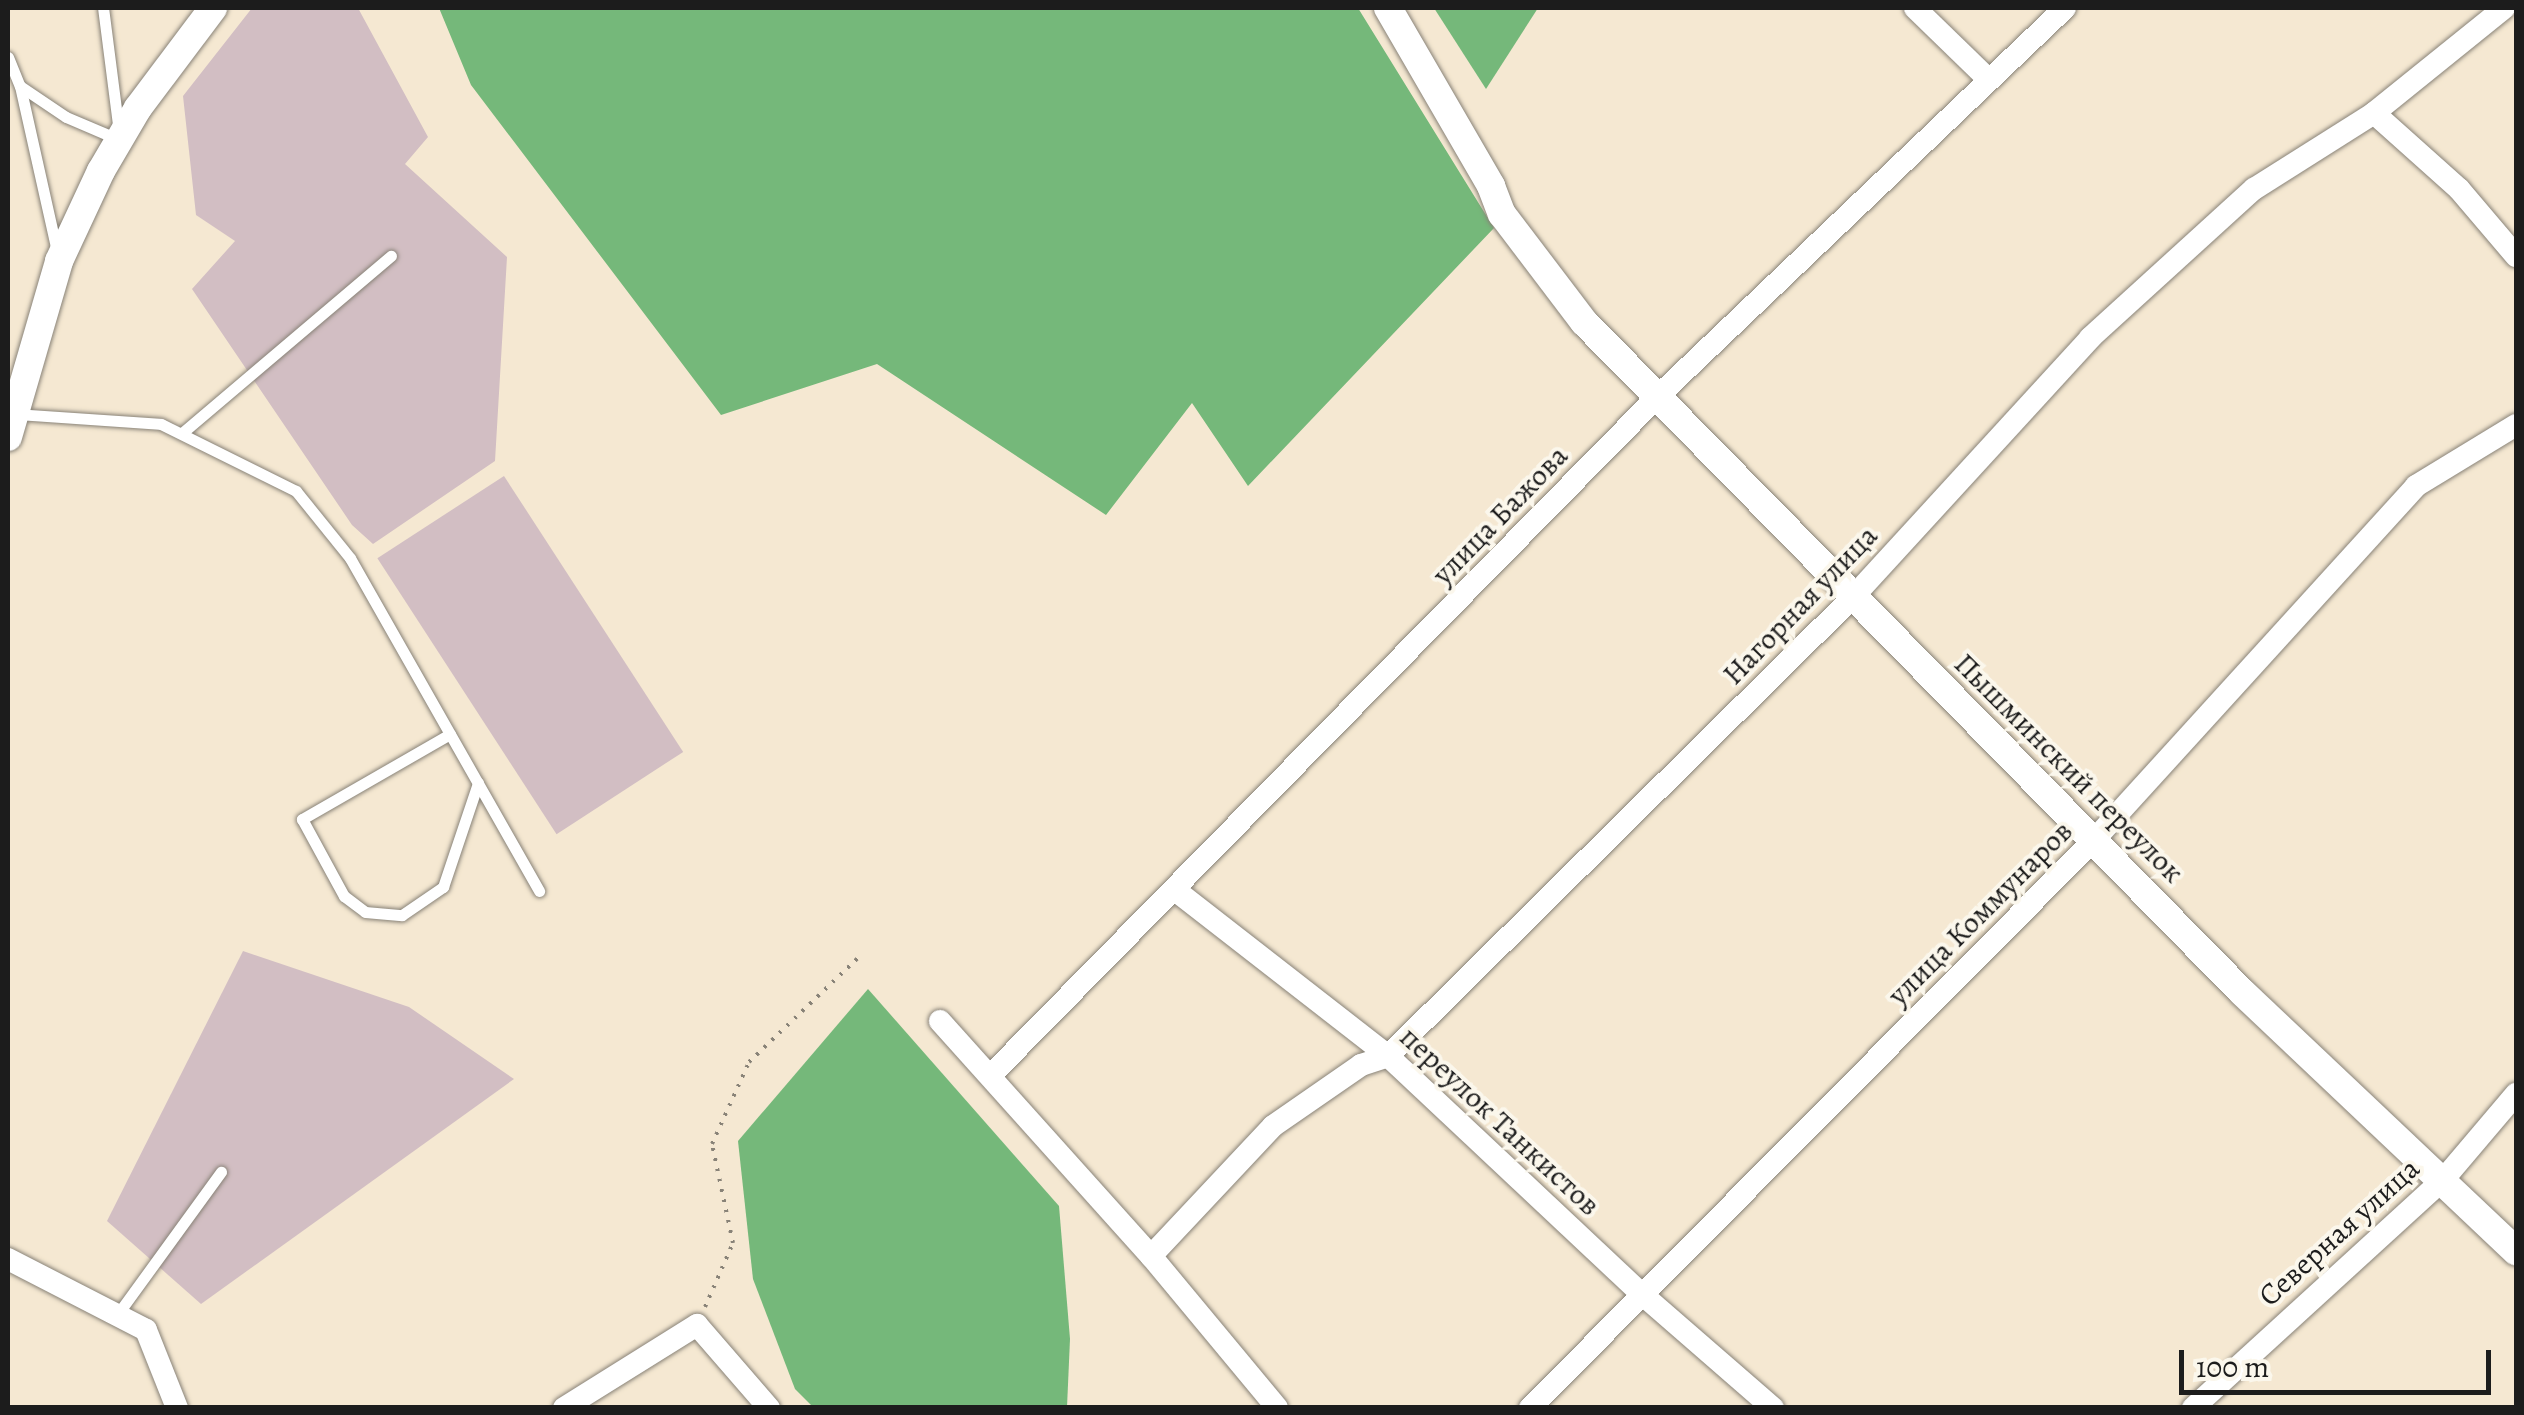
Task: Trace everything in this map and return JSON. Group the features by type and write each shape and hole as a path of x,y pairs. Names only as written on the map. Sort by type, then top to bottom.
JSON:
{"street":[{"path":"12,426 59,260 120,140 213,8"},
{"name":"Пышминский переулок","path":"1388,8 1491,186 1502,214 1584,322 2096,839 2243,993 2516,1251"},
{"path":"1915,8 1989,80"},
{"name":"улица Бажова","path":"990,1076 1656,398 2065,8"},
{"name":"Нагорная улица","path":"1152,1256 1273,1126 1361,1065 1388,1056 1854,596 2090,338 2254,189 2374,113 2504,8"},
{"path":"2374,113 2459,190 2516,256"},
{"name":"улица Коммунаров","path":"1530,1408 2096,839 2416,486 2516,425"},
{"name":"переулок Танкистов","path":"1175,890 1388,1056 1644,1296 1773,1408"},
{"path":"940,1021 1152,1256 1277,1408"},
{"name":"Северная улица","path":"2194,1408 2443,1180 2516,1094"},
{"path":"8,1260 146,1330 177,1408"},
{"path":"564,1408 697,1325 769,1408"}],"lane":[{"path":"103,8 120,140"},
{"path":"8,58 20,86 59,260"},
{"path":"20,86 66,117 120,140"},
{"path":"182,433 391,256"},
{"path":"12,426 161,424 296,490 350,558 540,891"},
{"path":"450,734 302,819 344,896 365,912 402,915 443,887 478,783"},
{"path":"116,1315 221,1172"}],"path":[{"path":"697,1325 733,1243 712,1144 749,1062 862,954"}],"shaded area":[{"path":"252,8 358,8 428,137 405,164 507,257 495,461 373,544 352,525 192,289 235,241 196,215 183,96"},
{"path":"504,476 683,752 557,834 377,558"},
{"path":"243,951 409,1007 514,1079 201,1304 107,1221"}],"green space":[{"path":"439,8 1358,8 1494,228 1248,486 1192,403 1106,515 877,364 721,415 471,85"},
{"path":"1434,8 1538,8 1486,89"},
{"path":"868,989 1059,1206 1070,1339 1067,1407 813,1407 795,1389 753,1279 738,1141"}]}
